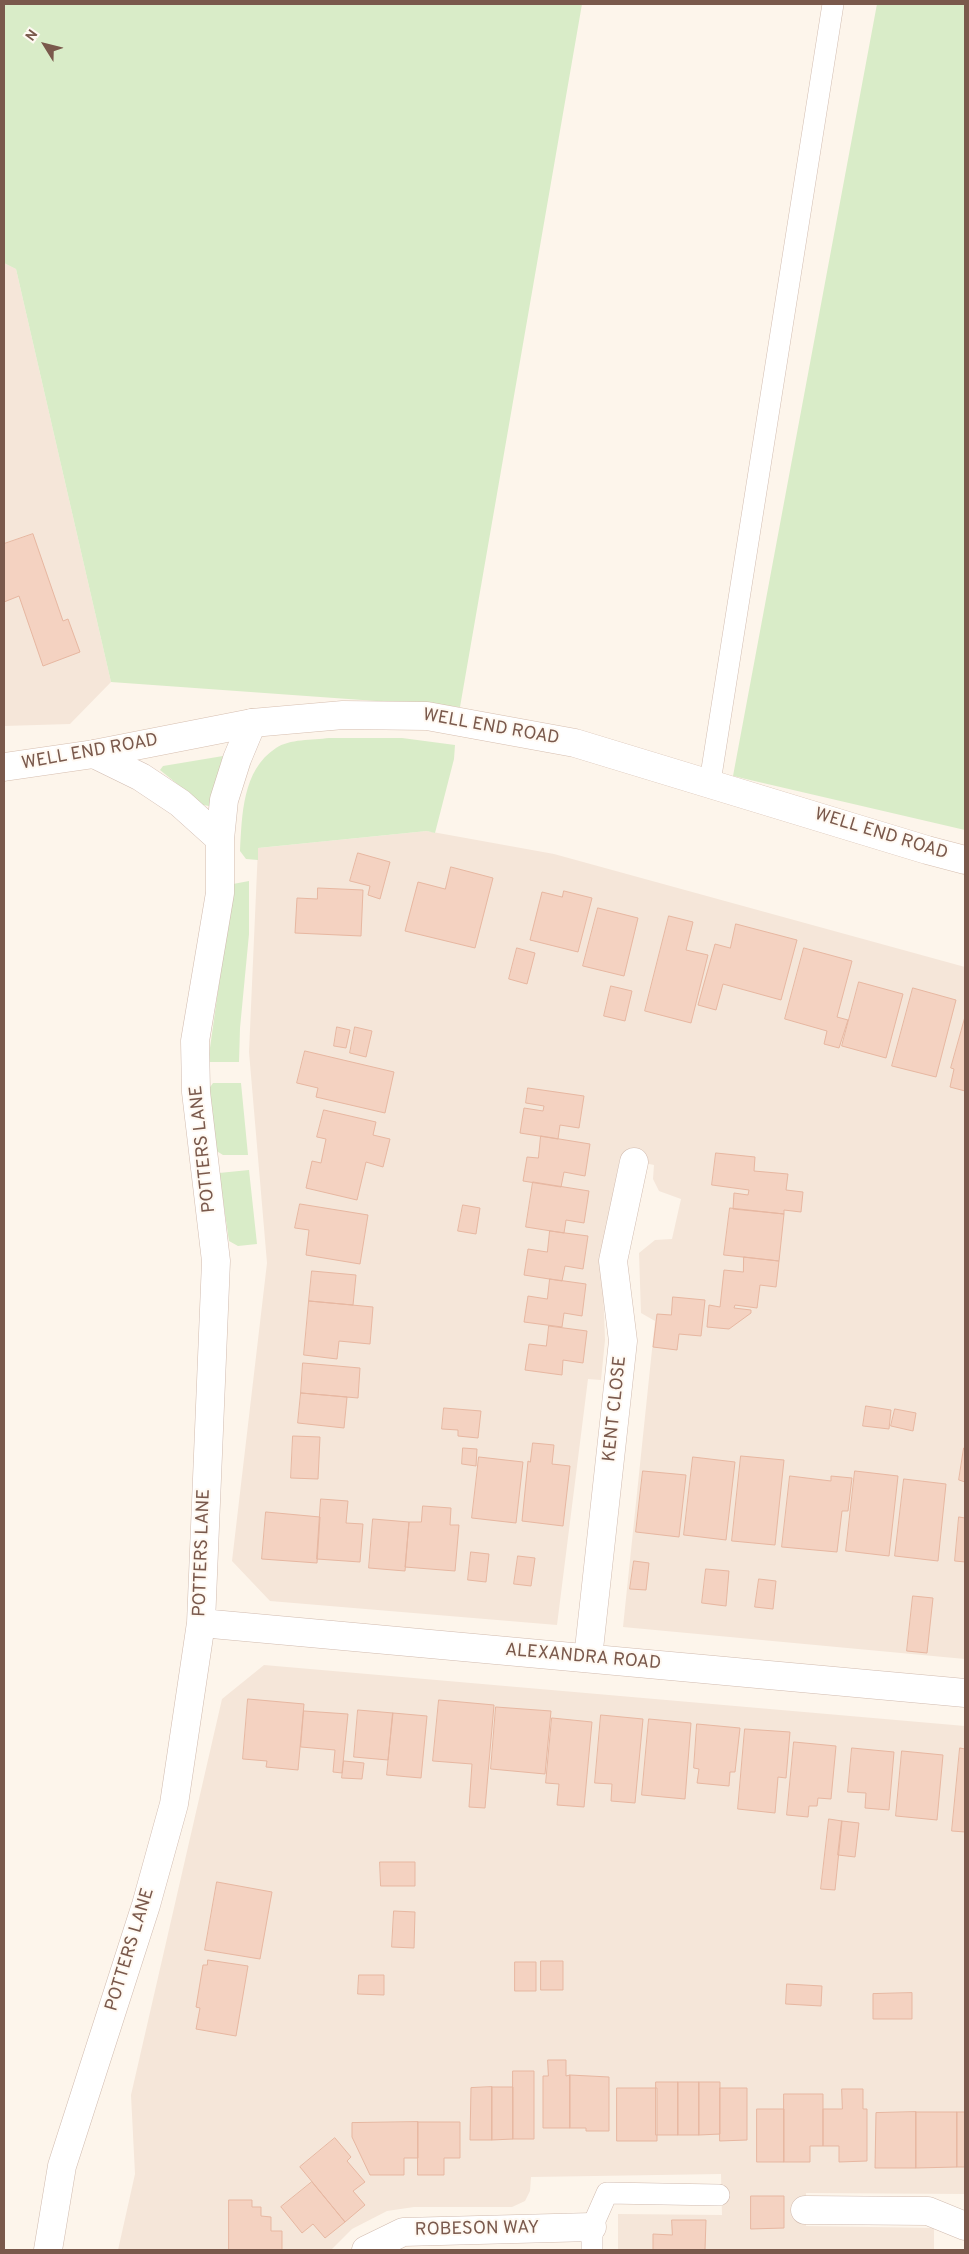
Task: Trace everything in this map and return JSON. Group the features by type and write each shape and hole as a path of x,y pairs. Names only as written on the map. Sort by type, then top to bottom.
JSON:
{"street":[{"name":"WELL END ROAD","path":"4,767 94,754 252,724 343,714 427,716 575,743 710,782 926,850 965,860"},
{"name":"POTTERS LANE","path":"48,2250 62,2166 146,1904 174,1804 201,1623 216,1261 196,1092 195,1041 220,893 220,839 224,800 237,759 252,724"},
{"path":"94,754 141,777 173,798 220,839"},
{"name":"KENT CLOSE","path":"588,1658 623,1341 613,1261 634,1162"},
{"name":"ALEXANDRA ROAD","path":"201,1623 965,1693"},
{"path":"805,2210 928,2211 965,2226"},
{"name":"ROBESON WAY","path":"366,2250 402,2232 592,2239"}],"lane":[{"path":"710,782 834,4"},
{"name":"ROBESON WAY","path":"592,2239 607,2193 719,2195"}],"shaded area":[{"path":"4,263 16,269 111,682 70,724 4,726"},
{"path":"427,831 554,854 965,967 965,1659 623,1627 655,1321 641,1313 639,1253 655,1240 672,1239 681,1199 659,1191 653,1179 654,1165 620,1158 602,1260 605,1340 601,1380 588,1379 557,1625 270,1601 232,1561 267,1263 249,1052 258,848"},
{"path":"264,1665 965,1726 965,2194 806,2193 806,2226 934,2228 934,2250 618,2250 618,2214 722,2215 721,2174 531,2177 530,2191 525,2201 512,2207 414,2207 387,2211 352,2229 331,2250 118,2250 135,2174 131,2095 222,1699"}],"green space":[{"path":"4,4 582,4 460,707 111,682 16,269 4,263"},
{"path":"877,4 965,4 965,830 733,776"},
{"path":"329,738 402,738 455,745 454,759 435,833 427,831 258,848 258,860 246,859 240,851 243,809 250,781 256,768 265,757 281,745 294,741"},
{"path":"223,756 209,806 203,805 160,770 163,766"},
{"path":"249,881 249,934 240,1028 239,1062 208,1062 233,884"},
{"path":"213,1083 241,1083 248,1155 223,1155 215,1150 208,1090"},
{"path":"249,1170 257,1244 238,1246 229,1241 219,1173"}],"building":[{"path":"33,534 63,621 68,619 80,652 43,666 19,596 4,602 4,544"},
{"path":"358,853 390,862 380,899 368,895 370,886 350,881"},
{"path":"451,867 493,878 475,948 405,931 418,882 445,889"},
{"path":"318,888 363,890 361,936 295,933 297,898 317,899"},
{"path":"564,891 592,898 578,952 530,940 542,892 562,897"},
{"path":"598,908 638,918 624,976 583,966"},
{"path":"669,916 693,922 686,950 708,955 691,1023 645,1011"},
{"path":"736,924 797,940 781,1000 723,984 716,1010 698,1005 715,944 730,948"},
{"path":"517,948 535,953 527,984 509,979"},
{"path":"804,948 852,961 837,1017 848,1020 839,1048 824,1044 827,1031 785,1019"},
{"path":"859,982 903,994 886,1058 842,1046"},
{"path":"611,986 632,991 625,1021 604,1016"},
{"path":"913,988 956,1000 936,1077 892,1066"},
{"path":"965,1017 965,1091 950,1087 954,1069 951,1068"},
{"path":"337,1027 350,1030 346,1048 334,1046"},
{"path":"355,1027 372,1031 366,1057 350,1053"},
{"path":"305,1051 394,1072 385,1113 316,1097 318,1088 297,1083"},
{"path":"528,1088 584,1096 579,1128 560,1125 558,1139 520,1133 524,1108 543,1111 544,1106 526,1103"},
{"path":"324,1110 376,1122 373,1135 390,1139 383,1167 366,1162 357,1200 306,1188 312,1161 321,1163 326,1139 317,1137"},
{"path":"541,1136 590,1144 585,1176 564,1172 561,1187 523,1181 527,1157 538,1158"},
{"path":"716,1153 755,1157 754,1171 788,1174 786,1190 803,1192 801,1212 784,1210 784,1214 733,1209 734,1193 748,1195 749,1190 712,1185"},
{"path":"533,1182 589,1191 584,1223 566,1220 564,1233 526,1227"},
{"path":"300,1204 368,1215 360,1264 306,1255 309,1230 295,1228"},
{"path":"463,1205 480,1208 476,1234 458,1231"},
{"path":"730,1208 784,1214 779,1261 724,1255"},
{"path":"550,1231 588,1236 583,1269 565,1266 562,1281 524,1275 528,1249 547,1252"},
{"path":"744,1257 779,1261 776,1287 760,1285 757,1308 735,1305 734,1308 751,1310 751,1313 729,1329 707,1327 709,1305 720,1307 724,1270 743,1272"},
{"path":"312,1271 356,1275 353,1305 309,1301"},
{"path":"550,1279 586,1284 582,1316 564,1313 562,1327 524,1322 528,1296 547,1299"},
{"path":"673,1297 705,1300 701,1336 679,1334 677,1350 653,1347 657,1314 671,1315"},
{"path":"309,1301 373,1307 370,1344 339,1341 337,1359 304,1355"},
{"path":"549,1326 587,1331 583,1363 563,1360 562,1375 525,1370 529,1344 546,1346"},
{"path":"303,1363 360,1368 358,1398 301,1393"},
{"path":"301,1393 347,1397 344,1428 298,1423"},
{"path":"866,1406 891,1410 889,1429 863,1426"},
{"path":"444,1408 481,1411 478,1438 458,1436 458,1430 442,1429"},
{"path":"895,1409 916,1413 913,1431 891,1426"},
{"path":"293,1436 320,1437 318,1479 291,1478"},
{"path":"533,1443 554,1445 552,1464 570,1466 563,1526 522,1521 528,1461 530,1462"},
{"path":"463,1448 477,1449 476,1466 462,1464"},
{"path":"965,1448 965,1482 959,1480"},
{"path":"741,1456 784,1460 775,1545 732,1541"},
{"path":"479,1457 523,1462 516,1523 472,1518"},
{"path":"693,1457 735,1462 726,1540 684,1535"},
{"path":"643,1471 686,1475 679,1537 636,1532"},
{"path":"855,1471 898,1476 889,1556 846,1551"},
{"path":"790,1476 831,1481 831,1476 852,1478 848,1511 842,1511 837,1552 782,1547"},
{"path":"904,1479 946,1484 938,1561 895,1556"},
{"path":"321,1499 348,1501 346,1523 363,1524 360,1562 317,1559"},
{"path":"423,1506 451,1508 450,1525 459,1525 455,1571 405,1567 409,1522 421,1522"},
{"path":"266,1512 320,1517 317,1563 262,1559"},
{"path":"959,1517 965,1518 965,1562 955,1561"},
{"path":"373,1519 409,1522 405,1571 369,1568"},
{"path":"471,1552 489,1554 486,1582 468,1580"},
{"path":"518,1556 535,1558 531,1586 514,1584"},
{"path":"634,1561 649,1563 646,1590 630,1589"},
{"path":"706,1569 729,1571 726,1606 702,1603"},
{"path":"759,1579 776,1581 773,1609 755,1607"},
{"path":"913,1596 933,1598 927,1653 907,1651"},
{"path":"248,1699 304,1704 298,1770 266,1767 267,1761 243,1759"},
{"path":"439,1700 494,1705 485,1808 469,1807 472,1764 433,1761"},
{"path":"496,1707 551,1711 545,1774 491,1769"},
{"path":"358,1710 393,1713 388,1760 354,1757"},
{"path":"304,1711 348,1714 342,1773 333,1772 335,1750 301,1747"},
{"path":"393,1713 427,1716 421,1778 387,1775"},
{"path":"601,1715 643,1719 635,1803 611,1801 612,1784 595,1783"},
{"path":"552,1718 592,1722 584,1807 557,1805 559,1784 546,1783"},
{"path":"649,1719 691,1723 685,1799 642,1795"},
{"path":"697,1724 740,1728 735,1772 730,1772 729,1786 697,1783 699,1769 694,1768"},
{"path":"745,1729 790,1732 786,1778 778,1777 775,1813 738,1809"},
{"path":"794,1742 836,1746 831,1799 818,1798 817,1806 809,1806 808,1817 787,1815"},
{"path":"852,1748 894,1752 889,1810 865,1808 866,1793 848,1792"},
{"path":"960,1748 965,1749 965,1832 952,1831"},
{"path":"902,1751 943,1755 937,1820 896,1816"},
{"path":"344,1761 364,1763 362,1779 342,1778"},
{"path":"829,1819 842,1821 835,1890 821,1889"},
{"path":"842,1821 859,1823 855,1857 838,1855"},
{"path":"380,1862 415,1862 415,1886 381,1886"},
{"path":"217,1882 272,1892 260,1959 205,1950"},
{"path":"394,1911 415,1912 414,1948 392,1947"},
{"path":"208,1960 248,1966 236,2036 196,2029 200,2008 196,2007 203,1965 207,1965"},
{"path":"541,1961 563,1961 563,1990 541,1990"},
{"path":"515,1962 536,1962 536,1991 515,1991"},
{"path":"359,1975 384,1975 384,1995 358,1994"},
{"path":"787,1984 822,1986 821,2006 786,2004"},
{"path":"912,1993 912,2019 873,2019 873,1994"},
{"path":"548,2060 566,2060 566,2076 570,2075 570,2128 543,2128 543,2076 548,2076"},
{"path":"513,2071 534,2071 534,2139 513,2139"},
{"path":"570,2075 609,2077 609,2131 586,2131 586,2128 570,2128"},
{"path":"656,2082 678,2082 678,2135 656,2135"},
{"path":"678,2082 699,2082 699,2135 678,2135"},
{"path":"699,2082 720,2082 720,2134 699,2135"},
{"path":"492,2087 513,2087 513,2139 492,2140"},
{"path":"492,2087 492,2140 470,2140 471,2088"},
{"path":"617,2088 657,2088 657,2141 617,2141"},
{"path":"720,2088 747,2088 747,2140 720,2141"},
{"path":"842,2089 863,2089 863,2109 867,2109 867,2161 839,2162 839,2146 823,2146 823,2109 842,2109"},
{"path":"784,2094 823,2094 823,2146 810,2146 810,2162 784,2162"},
{"path":"757,2109 784,2109 784,2162 757,2162"},
{"path":"916,2112 916,2168 875,2168 876,2113"},
{"path":"916,2112 957,2112 957,2167 916,2168"},
{"path":"957,2112 965,2112 965,2167 957,2167"},
{"path":"418,2122 418,2158 404,2158 404,2175 370,2175 352,2137 352,2123"},
{"path":"418,2122 460,2122 460,2158 444,2158 444,2175 418,2175"},
{"path":"335,2138 351,2157 347,2161 365,2182 353,2191 365,2205 345,2222 300,2167"},
{"path":"312,2182 345,2222 325,2238 313,2224 302,2233 281,2207"},
{"path":"751,2196 784,2196 784,2228 751,2229"},
{"path":"229,2200 252,2200 252,2207 261,2207 261,2216 271,2217 271,2231 282,2231 282,2250 229,2250"},
{"path":"672,2220 706,2220 705,2250 653,2250 653,2234 672,2235"}]}
